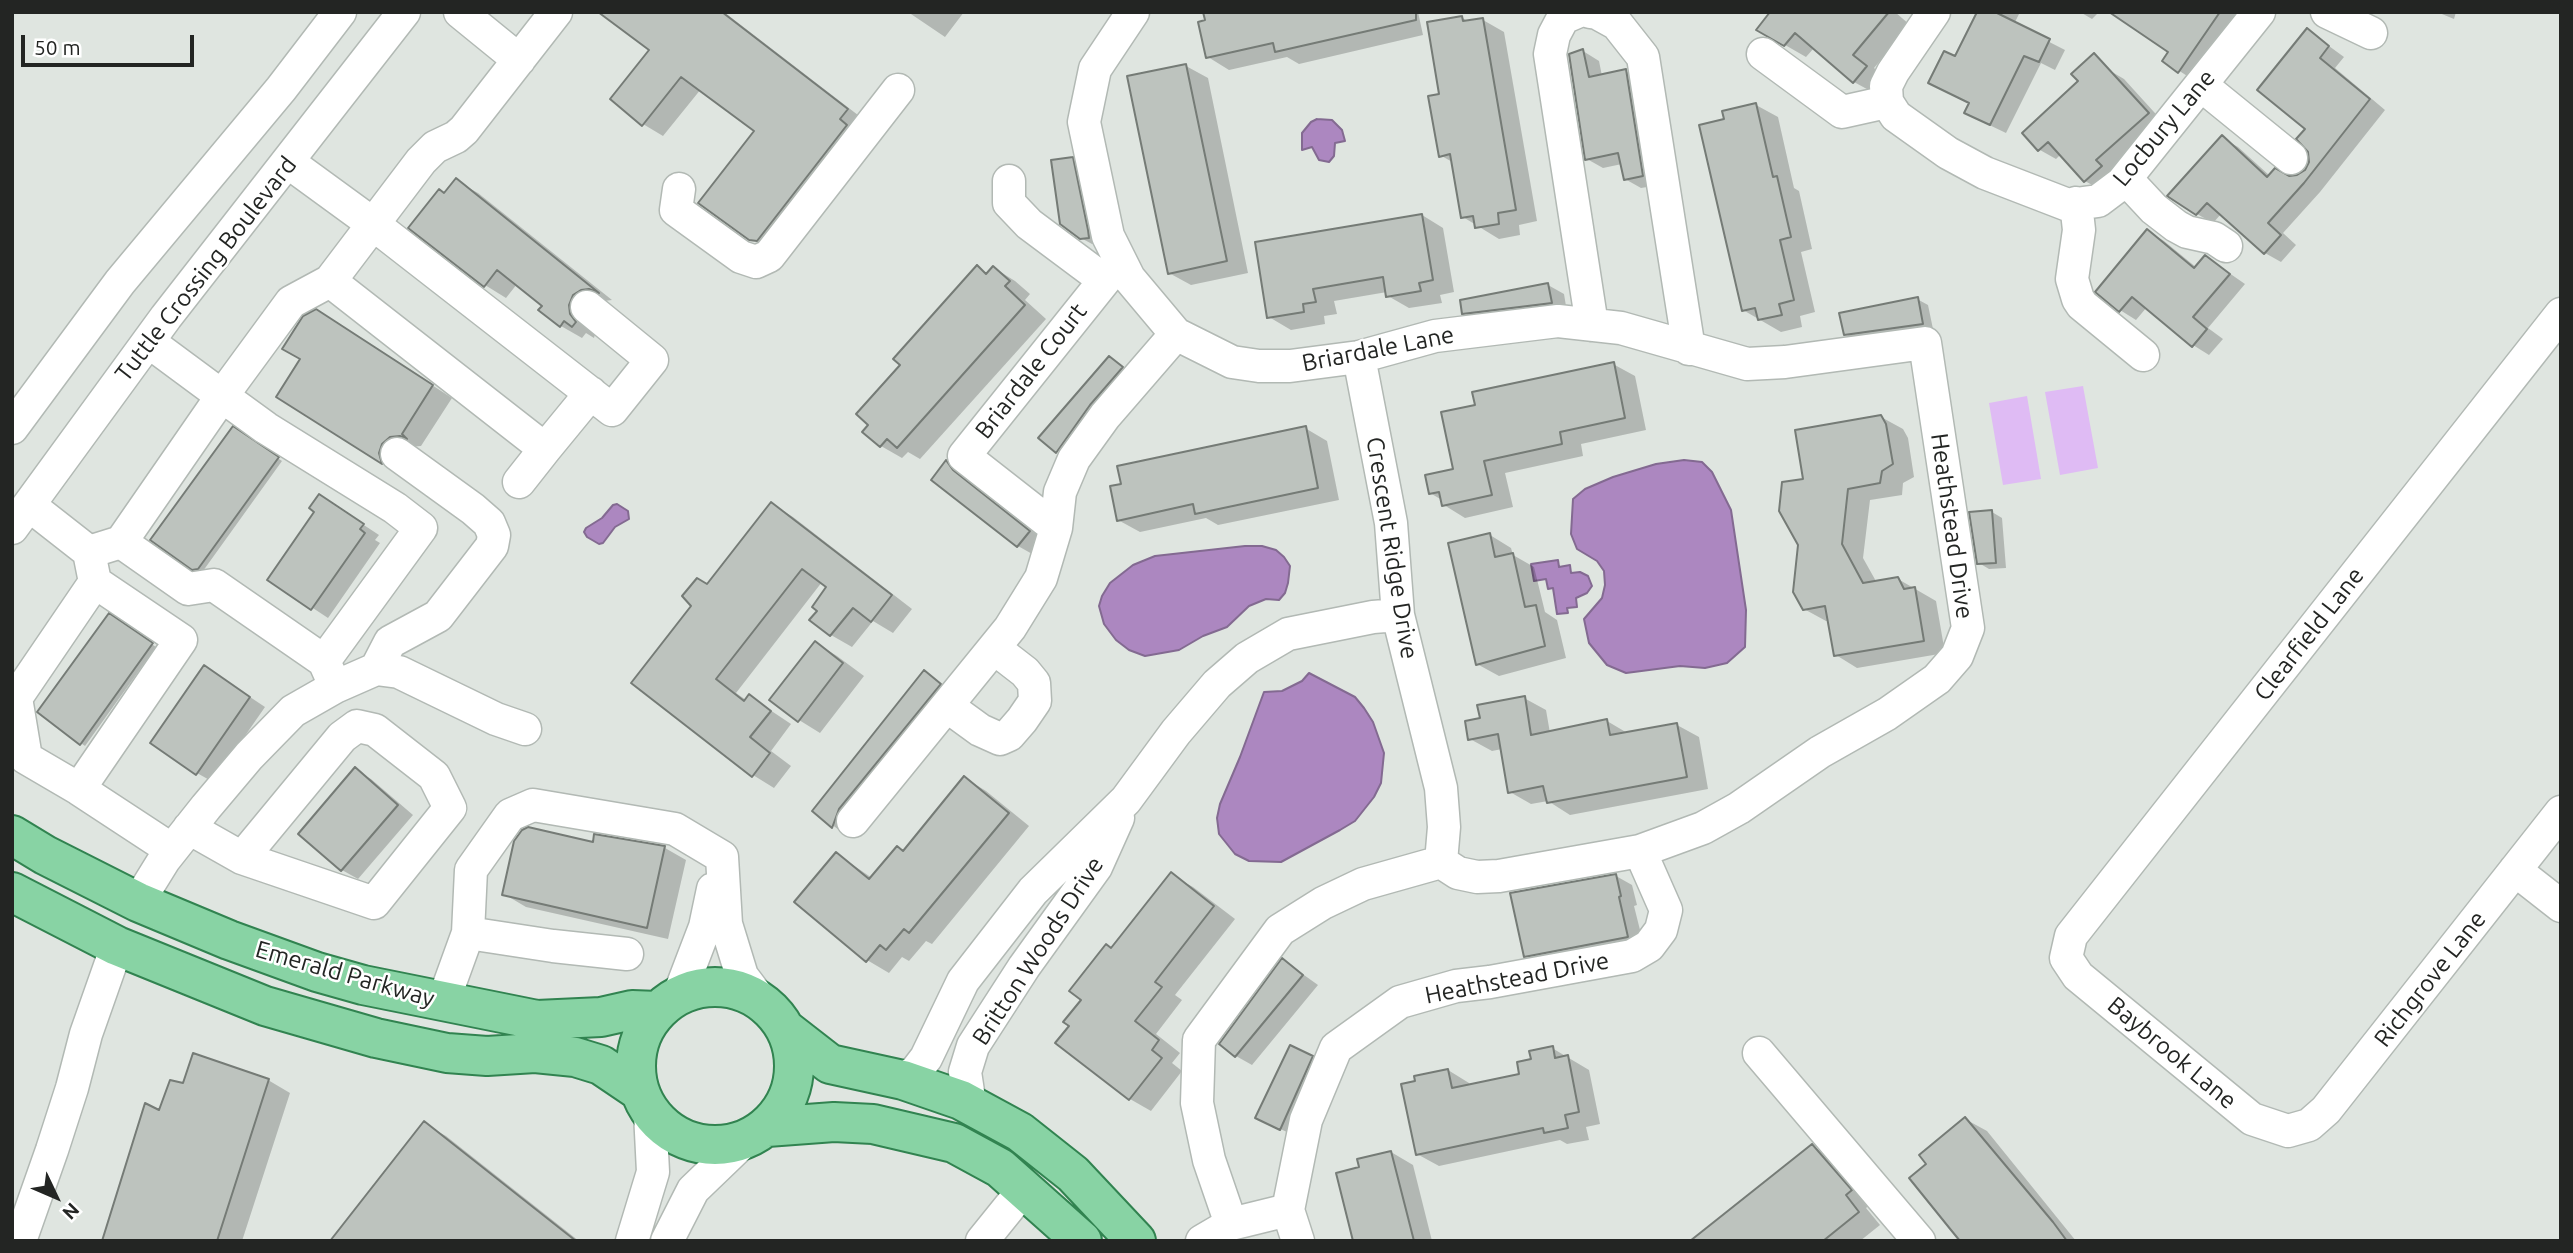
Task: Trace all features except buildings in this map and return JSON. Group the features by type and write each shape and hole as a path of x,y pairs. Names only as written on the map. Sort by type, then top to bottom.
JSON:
{"main road":[{"name":"Emerald Parkway","path":"12,835 45,855 138,902 229,940 317,972 363,985 537,1020 601,1017 668,1003"},
{"name":"Emerald Parkway","path":"12,891 117,946 254,1002 376,1038 447,1054 575,1057 601,1065 644,1101"},
{"path":"1082,1241 1000,1168 954,1143 907,1130 873,1124 834,1122 755,1134 718,1146 692,1143 668,1132 644,1101 635,1069 645,1028 668,1003 699,988 721,987 742,991 830,1064 903,1080 970,1105 1020,1132 1073,1174 1136,1241"},
{"path":"755,1134 784,1106 793,1081 794,1054 773,1015"}],"street":[{"path":"12,428 120,282 281,89 340,12"},
{"name":"Tuttle Crossing Boulevard","path":"21,517 149,342 404,12"},
{"path":"460,12 519,60"},
{"path":"121,542 188,589 214,585 330,674 358,726 374,730 434,776 450,808 374,904 180,839 79,789 26,758 16,698 92,567 121,542 291,302 330,281 421,161 435,147 464,130 556,12"},
{"name":"Briardale Lane","path":"1133,12 1095,69 1084,122 1108,236 1112,271 1129,278 1176,334 1232,362 1259,366 1290,366 1359,357 1435,336 1558,321 1621,328 1689,349"},
{"path":"1577,12 1563,18 1554,36 1550,54 1592,325"},
{"path":"1590,12 1618,23 1643,57 1689,349"},
{"name":"Locbury Lane","path":"2076,204 2098,201 2126,178 2259,12"},
{"path":"2327,12 2371,33"},
{"path":"1928,14 1886,86 1887,102 1896,116 1921,135 1985,173 2038,195 2068,205 2076,204 2078,230 2073,279 2078,299 2143,355"},
{"path":"1763,54 1842,111 1887,102"},
{"path":"2201,85 2291,158"},
{"path":"679,189 676,210 741,257 756,262 769,256 898,90"},
{"path":"288,162 373,224 612,410 652,360 587,307"},
{"path":"2126,178 2154,209 2176,226 2187,232 2214,238 2226,246"},
{"path":"1009,181 1009,203 1028,225 1112,271"},
{"name":"Briardale Court","path":"1056,528 964,456 1112,271"},
{"path":"330,281 545,449"},
{"name":"Clearfield Lane","path":"2066,958 2071,936 2561,314"},
{"path":"853,821 1010,628 1041,578 1056,528 1060,492 1074,458 1105,416 1176,334"},
{"path":"138,902 180,839 249,756 330,674 421,528 395,508 266,428 149,342"},
{"name":"Heathstead Drive","path":"1441,862 1458,873 1477,877 1499,876 1640,851 1703,828 1727,815 1820,752 1887,714 1937,679 1956,656 1968,628 1926,343 1785,362 1747,364 1689,349"},
{"name":"Crescent Ridge Drive","path":"1359,357 1391,523 1398,615 1441,788 1444,827 1441,862"},
{"path":"519,482 591,393"},
{"path":"376,669 390,642 438,617 492,546 494,535 489,523 408,463 395,508"},
{"path":"21,517 92,567 181,640 79,789"},
{"name":"Britton Woods Drive","path":"903,1080 916,1071 926,1058 963,981 1033,891 1126,800 1184,722 1217,684 1247,658 1288,634 1373,617 1398,615"},
{"path":"947,706 980,730 1000,739 1009,735 1022,720 1035,701 1034,683 1025,672 994,648"},
{"path":"330,674 376,669 398,672 496,719 525,729"},
{"path":"243,858 342,737 358,726"},
{"name":"Britton Woods Drive","path":"970,1105 965,1072 973,1046 1024,967 1096,867 1126,800"},
{"path":"443,1002 468,933 471,870 510,815 533,805 675,829 722,858"},
{"name":"Richgrove Lane","path":"2288,1131 2309,1125 2326,1110 2561,813"},
{"name":"Heathstead Drive","path":"1298,1241 1288,1210 1306,1120 1336,1048 1400,1002 1419,995 1456,986 1632,956 1649,946 1661,930 1666,910 1640,851"},
{"path":"668,1003 705,927 722,858"},
{"path":"722,858 726,924 743,976 773,1015"},
{"path":"1231,1224 1209,1160 1198,1103 1199,1040 1280,930 1363,884 1441,862"},
{"path":"2515,870 2561,906"},
{"path":"468,933 627,954"},
{"path":"20,1241 117,946"},
{"name":"Baybrook Lane","path":"2066,958 2078,976 2252,1119 2288,1131"},
{"path":"1759,1053 1903,1236"},
{"path":"632,1241 653,1172 644,1101"},
{"path":"667,1241 693,1190 755,1134"},
{"path":"982,1241 1024,1189"},
{"path":"1202,1241 1231,1224 1288,1210"}],"shaded area":[{"path":"1317,119 1332,120 1342,130 1345,141 1335,143 1334,156 1329,162 1319,160 1312,147 1302,150 1302,133"},
{"path":"2083,386 2098,468 2060,475 2045,392"},
{"path":"2027,396 2041,479 2003,485 1989,403"},
{"path":"1684,460 1702,462 1712,472 1731,510 1746,610 1745,647 1727,663 1705,668 1680,666 1626,673 1607,665 1589,643 1584,619 1602,598 1604,571 1597,561 1577,549 1571,534 1573,499 1585,489 1613,477 1656,464"},
{"path":"617,504 628,511 629,519 615,527 603,543 599,544 587,537 584,532 586,528"},
{"path":"1262,546 1276,550 1290,566 1285,593 1279,600 1266,599 1249,606 1227,627 1203,636 1179,650 1145,656 1129,650 1116,640 1104,624 1099,606 1102,596 1110,583 1133,565 1155,556"},
{"path":"1558,560 1559,567 1570,565 1571,573 1580,572 1588,576 1592,586 1587,593 1576,598 1577,607 1567,608 1568,613 1557,614 1553,588 1548,589 1546,579 1534,581 1531,564"},
{"path":"1309,673 1355,697 1364,708 1373,722 1384,753 1381,783 1374,797 1355,821 1340,830 1281,862 1249,861 1235,854 1219,834 1217,818 1220,804 1264,692 1282,691 1302,681"}]}
